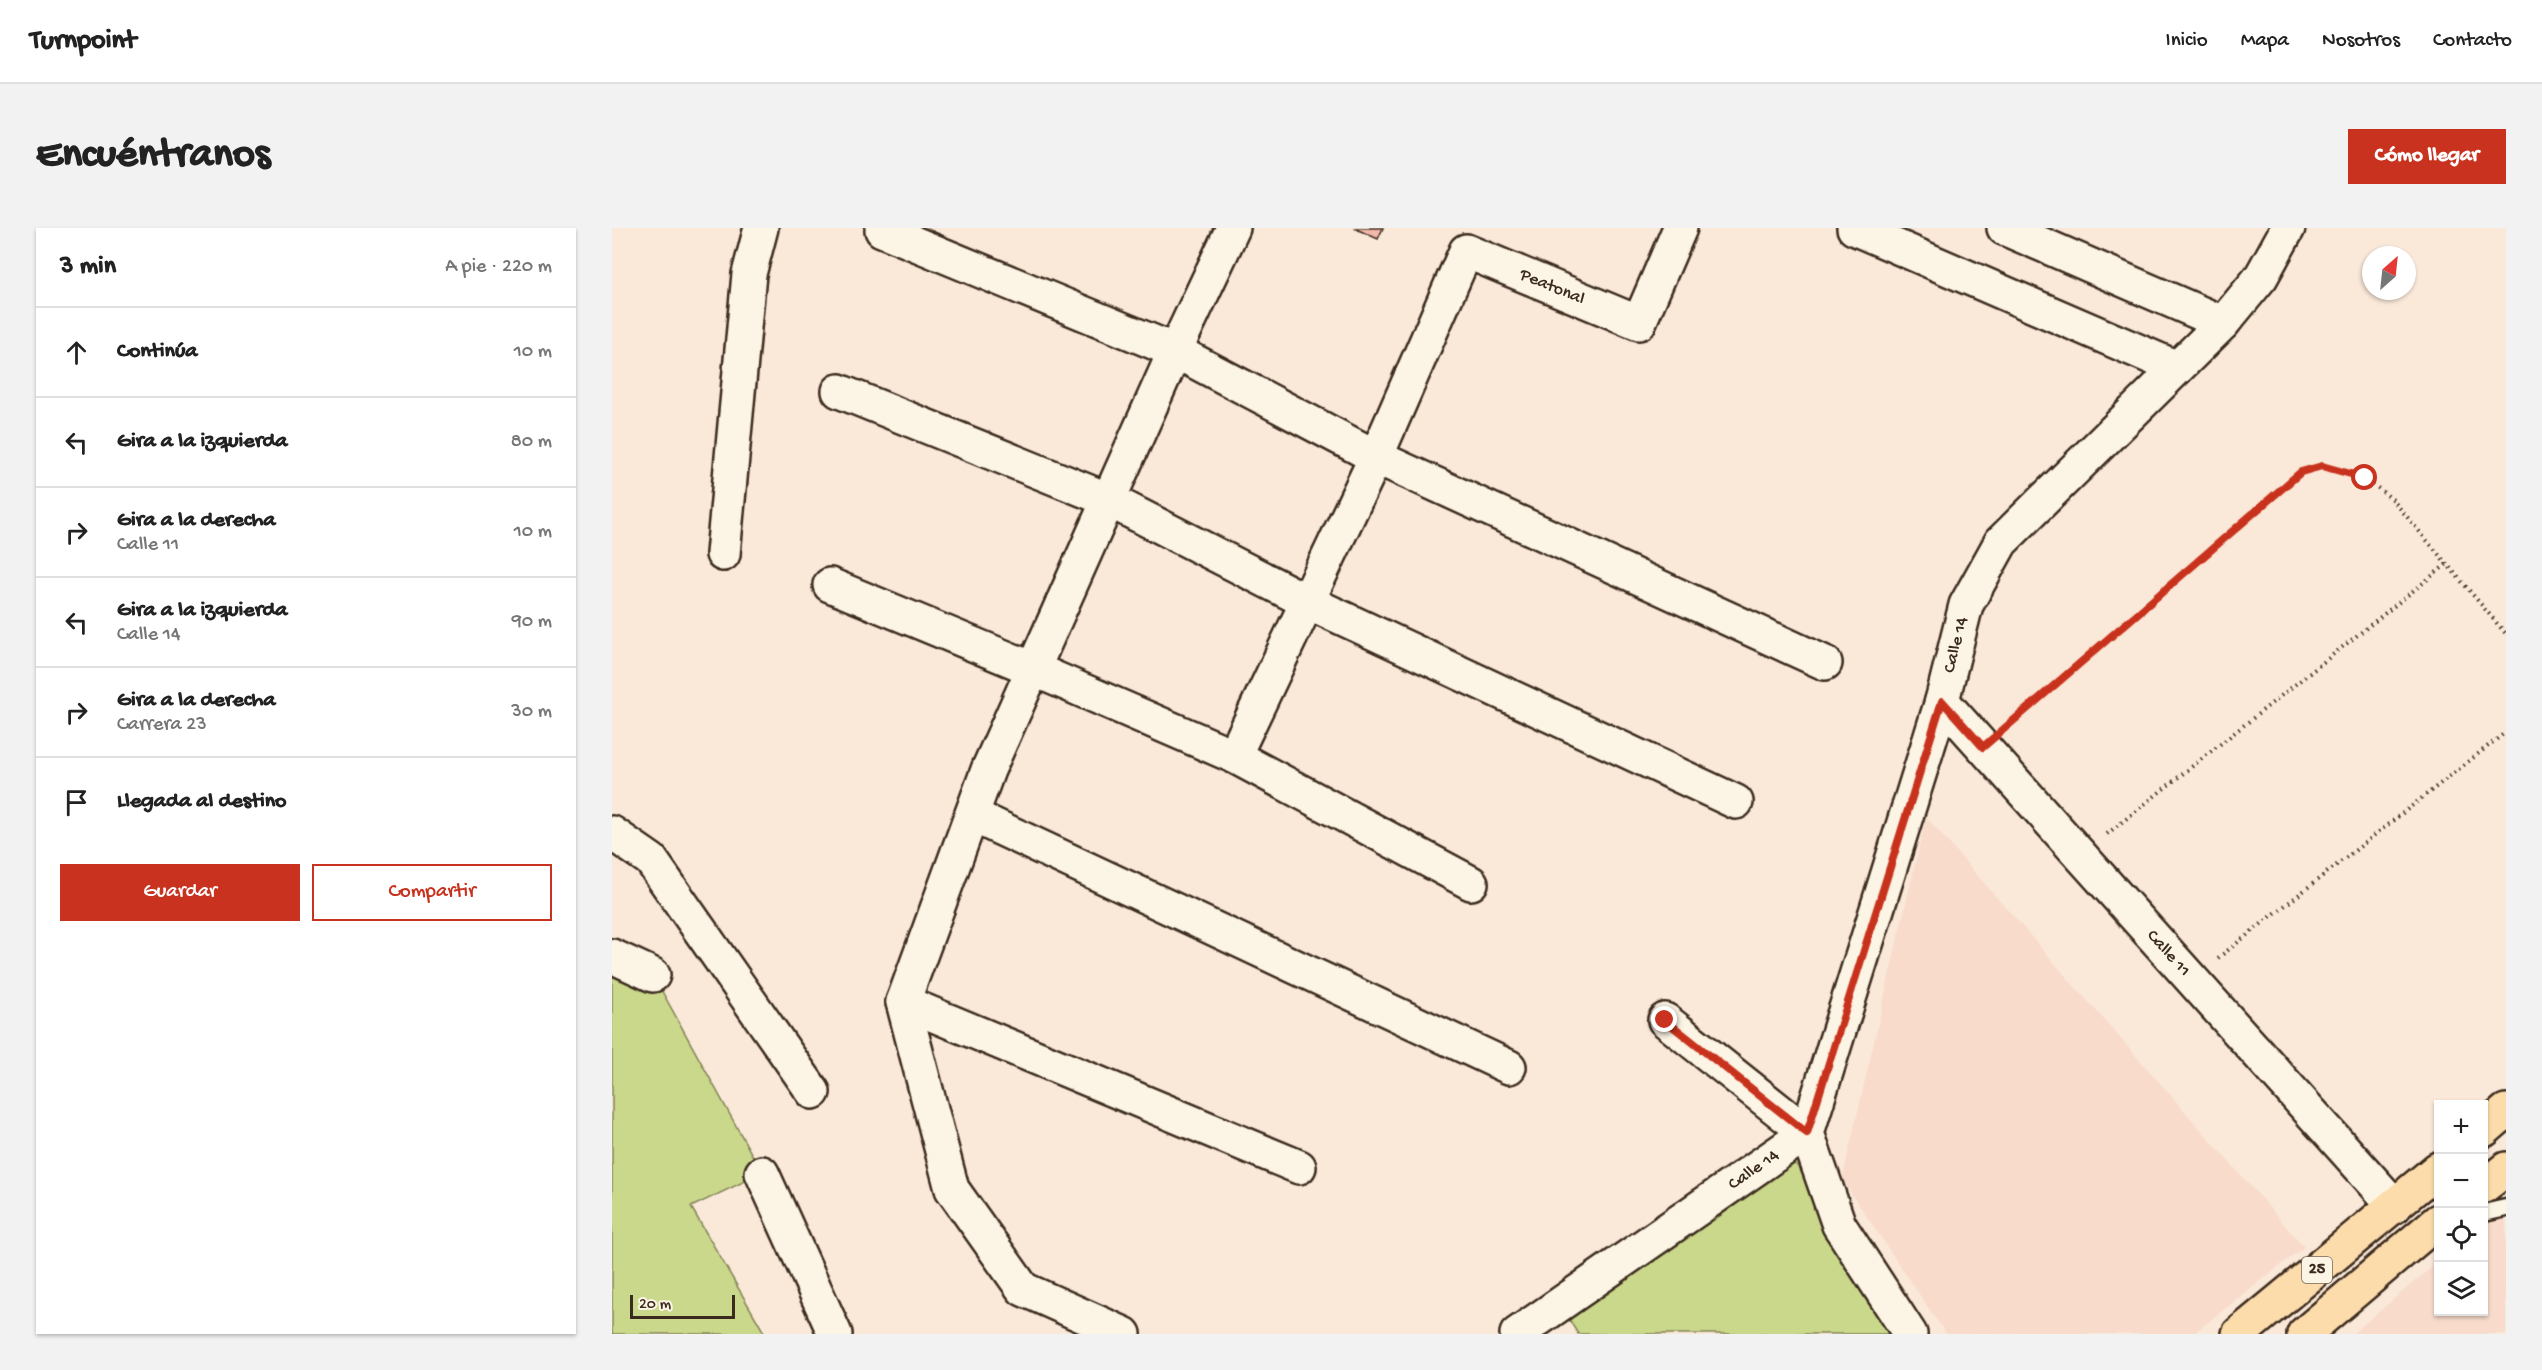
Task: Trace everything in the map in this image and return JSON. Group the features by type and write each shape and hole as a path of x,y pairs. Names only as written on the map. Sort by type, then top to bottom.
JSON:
{"highway":[{"path":"2488,1127 2506,1111"},
{"path":"2488,1183 2506,1169"},
{"name":"25","path":"2239,1334 2434,1173"},
{"name":"25","path":"2304,1334 2434,1225"}],"street":[{"path":"723,554 749,274 761,228"},
{"path":"1124,1334 1023,1289 952,1189 903,1002 988,770 1175,351 1233,228"},
{"name":"Peatonal","path":"1376,457 1466,250 1640,322 1680,228"},
{"path":"1854,228 2176,368"},
{"path":"2004,228 2223,323"},
{"name":"Calle 14","path":"1517,1334 1807,1133 1942,701 1966,605 2001,542 2223,323 2261,277 2288,228"},
{"path":"882,230 1175,351 1376,457 1825,663"},
{"path":"839,391 1109,500 1308,602 1736,802"},
{"path":"1234,756 1376,457"},
{"path":"830,585 1234,756 1471,884"},
{"name":"Calle 11","path":"1942,701 2396,1206"},
{"path":"972,815 1509,1066"},
{"path":"612,833 651,860 813,1092"},
{"path":"612,956 653,975"},
{"path":"903,1002 1299,1167"},
{"path":"1665,1020 1807,1133 1839,1225 1910,1334"},
{"path":"762,1173 835,1334"}],"lane":[{"path":"2488,1212 2506,1208"}],"path":[{"path":"1983,747 2301,472 2322,466 2365,478 2392,499 2506,634"},
{"path":"2080,855 2447,564"},
{"path":"2191,978 2506,732"}],"shaded area":[{"path":"1926,817 2304,1247 2193,1334 1946,1334 1842,1180"},
{"path":"2506,1206 2506,1334 2352,1334 2434,1265 2434,1316 2488,1316 2488,1222"}],"green space":[{"path":"612,955 653,975 762,1173 691,1207 765,1334 612,1334"},
{"path":"1785,1148 1909,1334 1578,1334 1559,1304"}],"building":[{"path":"1354,228 1383,228 1378,239"}],"route":[{"path":"1665,1020 1807,1133 1942,701 1983,747 2301,472 2322,466 2365,478"}]}
